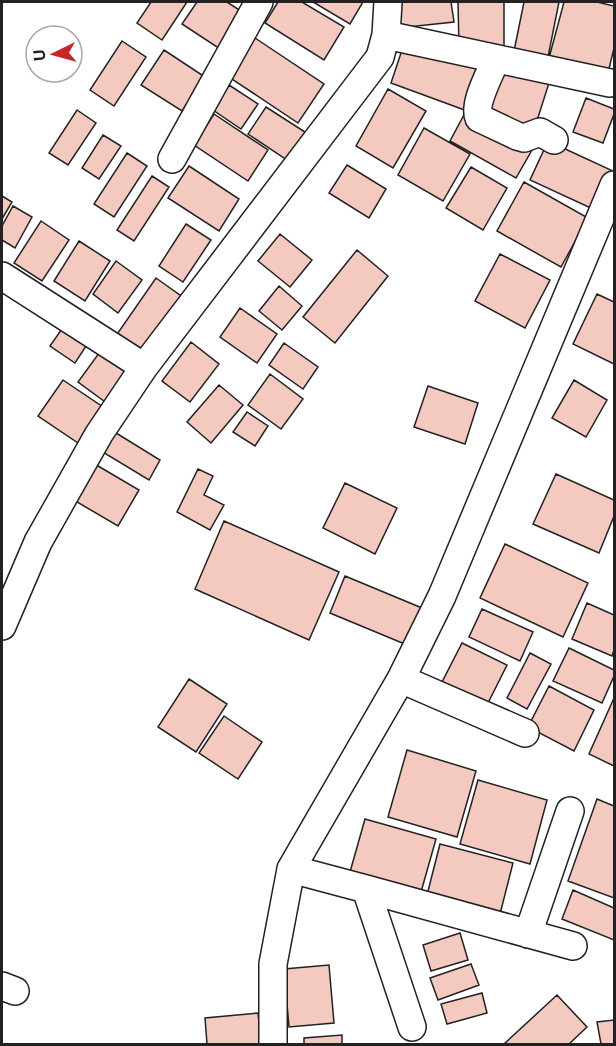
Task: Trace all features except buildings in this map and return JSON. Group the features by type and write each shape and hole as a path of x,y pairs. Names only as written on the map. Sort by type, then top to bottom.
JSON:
{"street":[{"path":"172,159 259,2"},
{"path":"2,626 38,542 99,434 144,367 380,57 386,35 386,3"},
{"path":"386,35 610,83"},
{"path":"496,59 478,104 479,118 517,136 524,138 540,132 554,140"},
{"path":"273,1044 273,964 291,869 401,679 441,596 615,184"},
{"path":"2,276 144,367"},
{"path":"401,679 525,733"},
{"path":"528,934 570,812"},
{"path":"291,869 573,946"},
{"path":"366,889 412,1027"}]}
